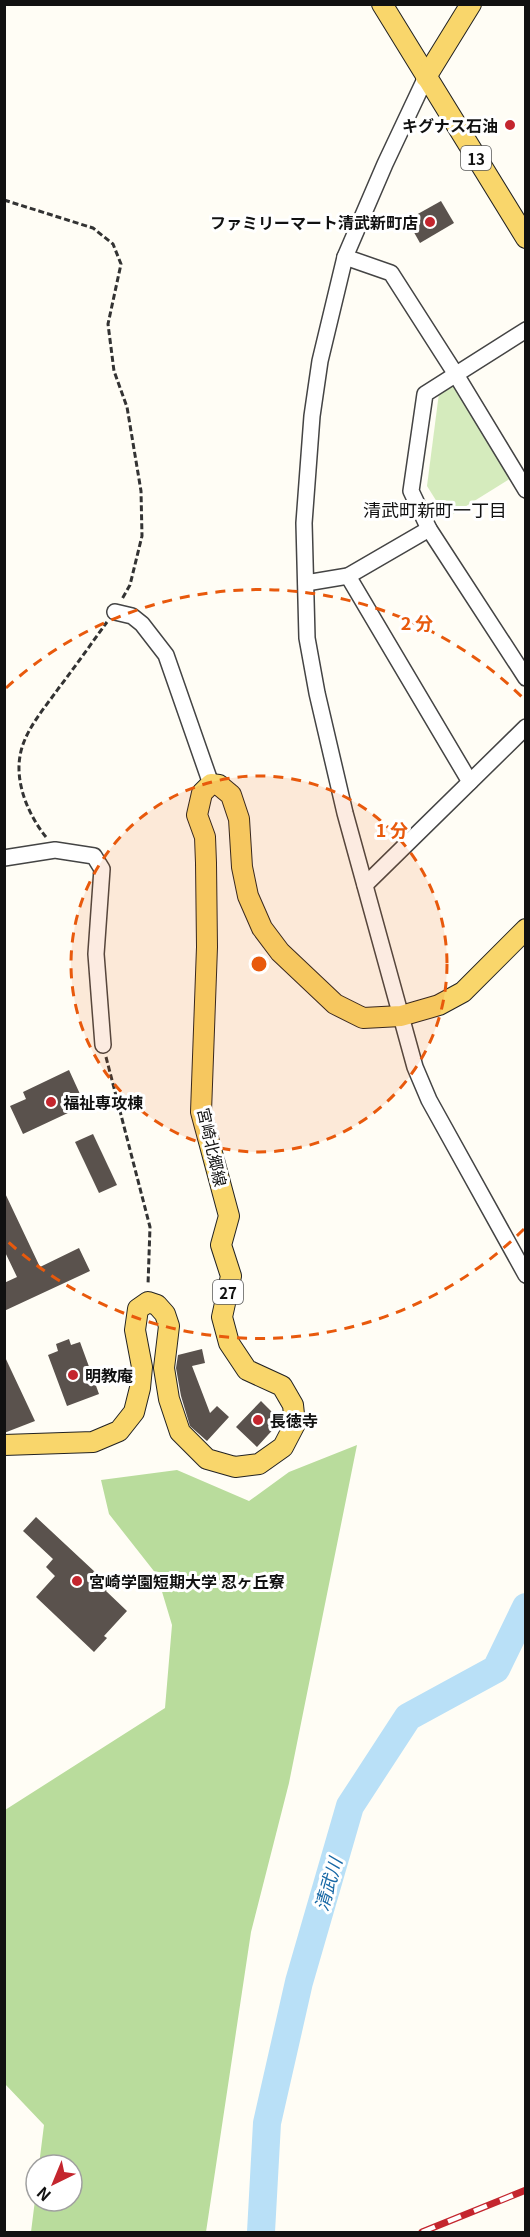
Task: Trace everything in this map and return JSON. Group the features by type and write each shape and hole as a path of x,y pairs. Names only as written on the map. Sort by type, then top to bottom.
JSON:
{"main road":[{"name":"13","path":"382,4 525,238"},
{"path":"426,78 471,4"},
{"path":"211,784 219,785 231,795 239,819 242,867 248,896 262,928 280,952 335,1004 363,1018 401,1016 439,1005 463,992 525,929"},
{"name":"宮崎北郷線","path":"148,1302 158,1305 165,1314 169,1326 164,1368 169,1399 180,1432 207,1459 235,1467 259,1464 283,1447 295,1424 293,1405 282,1386 247,1370 229,1343 222,1317 231,1276 221,1245 229,1216 201,1112 207,905 205,837 197,816 202,793 211,784"},
{"path":"4,1445 93,1442 119,1431 134,1412 140,1388 141,1367 135,1330 138,1309 148,1302"}],"street":[{"path":"426,78 385,164 345,257 320,361 312,416 304,523 308,638 317,693 345,813 415,1067 429,1100 525,1275"},
{"path":"345,257 391,273 525,490"},
{"path":"525,330 425,394 411,491 429,529 525,678"},
{"path":"306,583 348,576 429,529"},
{"path":"348,576 470,782"},
{"path":"115,612 132,616 142,624 166,655 211,784"},
{"path":"365,885 525,727"},
{"path":"4,858 55,850 94,856 102,869 96,954 103,1045"}],"path":[{"path":"4,200 93,228 113,244 122,264 108,324 114,371 128,407 140,481 142,536 130,585 115,612 32,726 20,755 19,774 24,799 37,825 55,850"},
{"path":"103,1045 123,1130 150,1227 148,1302"}],"green space":[{"path":"455,382 511,478 447,518 427,486 439,393"},
{"path":"357,1445 289,1783 251,1932 206,2232 31,2232 33,2213 84,2213 84,2153 40,2153 44,2125 5,2084 5,1810 165,1708 172,1625 157,1575 109,1514 101,1480 177,1470 249,1501 289,1472"}],"building":[{"name":"ファミリーマート清武新町店","path":"441,201 454,223 420,243 407,220"},
{"name":"福祉専攻棟","path":"69,1070 85,1105 23,1134 10,1106 26,1099 23,1092"},
{"path":"93,1134 117,1185 99,1193 75,1142"},
{"path":"4,1191 40,1267 79,1248 90,1271 4,1311 4,1283 17,1277 4,1250"},
{"name":"明教庵","path":"69,1339 71,1345 80,1342 99,1394 67,1406 48,1355 58,1351 56,1344"},
{"path":"202,1349 205,1363 192,1366 210,1413 217,1406 229,1417 207,1441 190,1426 176,1368 178,1355"},
{"path":"4,1355 35,1421 4,1433"},
{"name":"長徳寺","path":"261,1401 273,1413 270,1417 278,1424 257,1447 236,1427"},
{"name":"宮崎学園短期大学 忍ヶ丘寮","path":"36,1517 110,1586 106,1591 127,1611 104,1636 107,1638 94,1652 36,1597 55,1576 46,1567 53,1559 23,1531"}],"waterway":[{"name":"清武川","path":"261,2232 267,2123 299,1982 350,1806 408,1717 496,1669 526,1607"}],"railway":[{"path":"422,2232 526,2190"}],"place":[{"name":"キグナス石油","path":"510,125"},
{"name":"ファミリーマート清武新町店","path":"430,222"},
{"name":"福祉専攻棟","path":"51,1102"},
{"name":"明教庵","path":"73,1375"},
{"name":"長徳寺","path":"258,1420"},
{"name":"宮崎学園短期大学 忍ヶ丘寮","path":"77,1581"}],"district":[{"name":"清武町新町一丁目","path":"435,509"}]}
